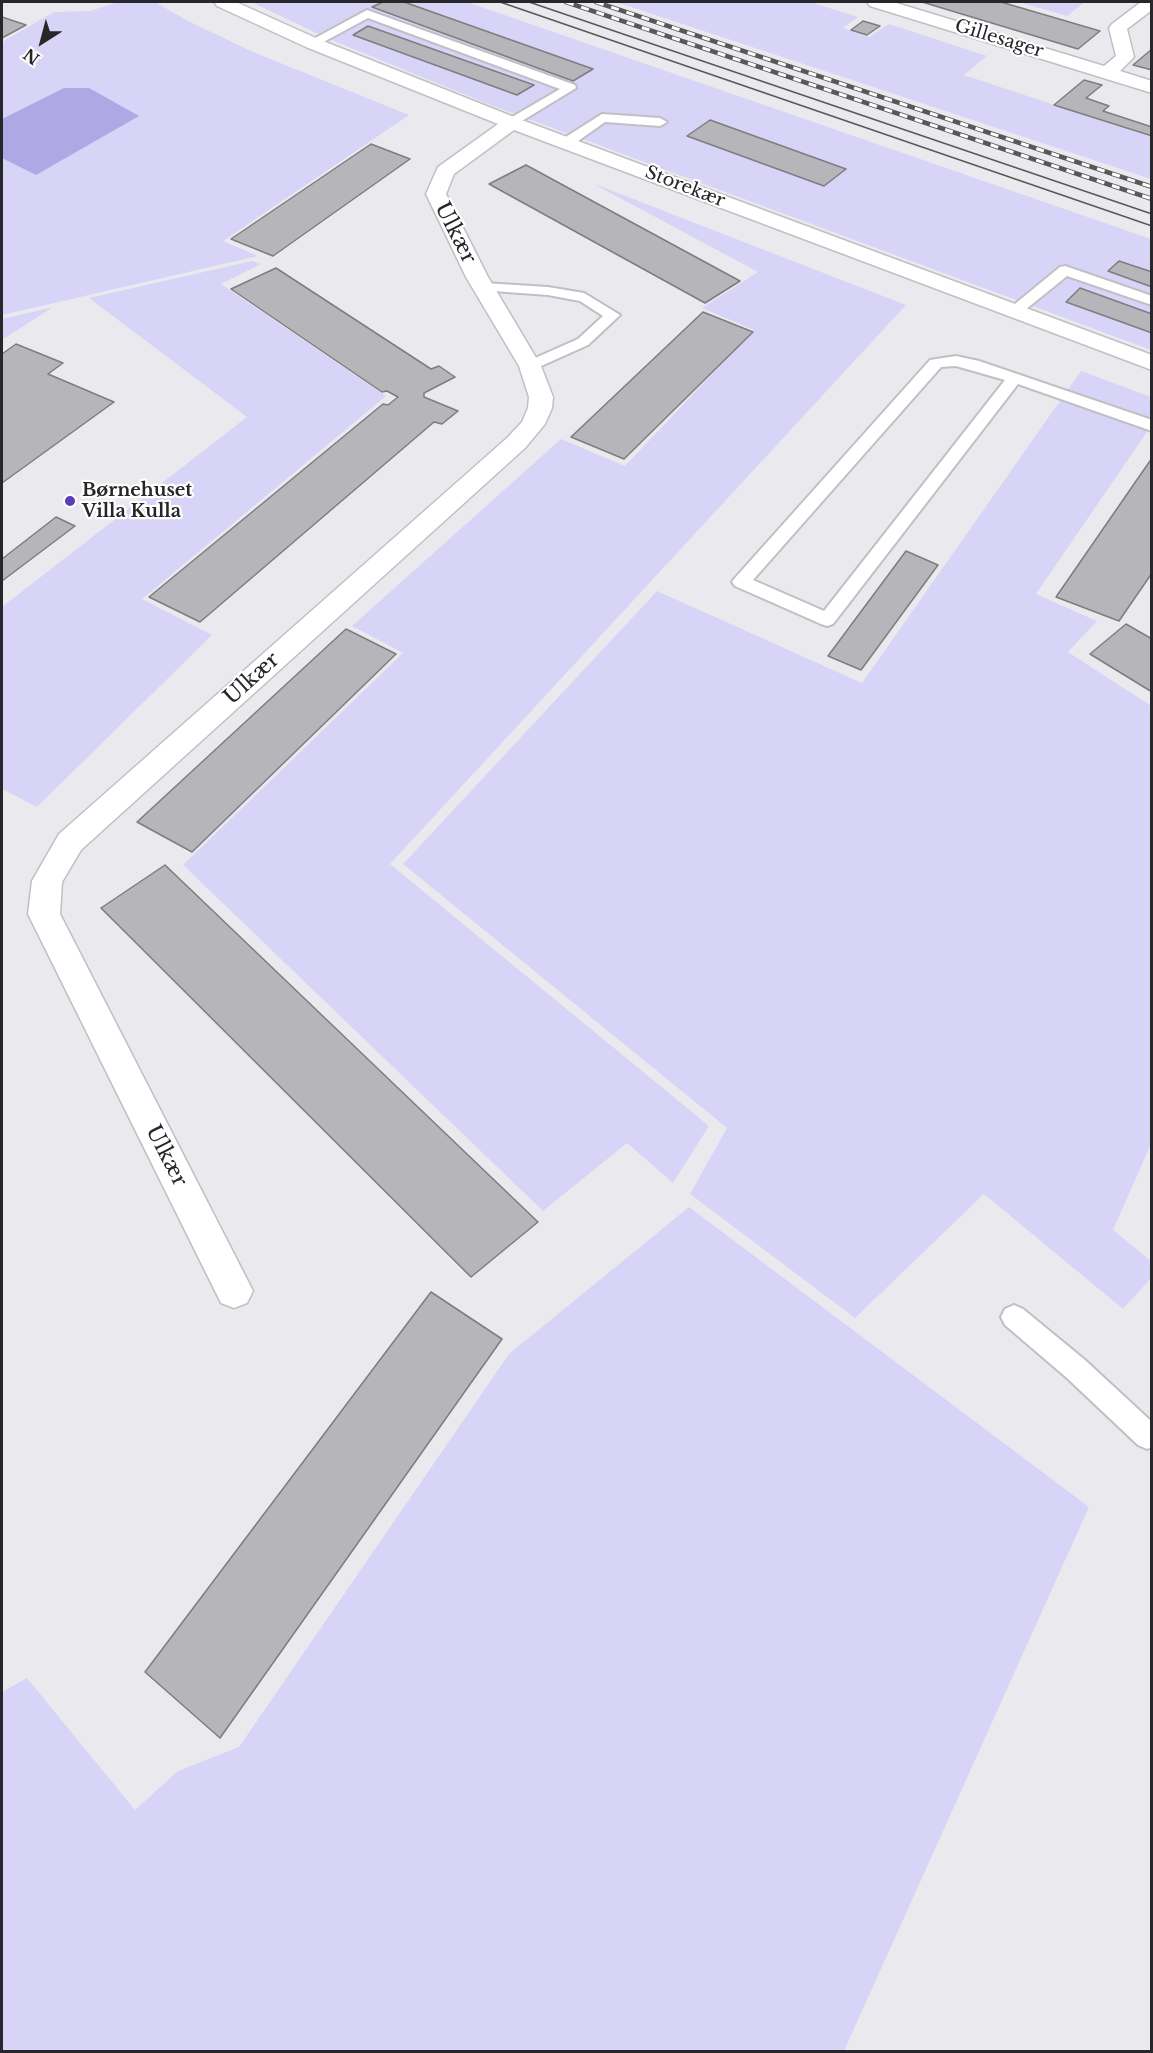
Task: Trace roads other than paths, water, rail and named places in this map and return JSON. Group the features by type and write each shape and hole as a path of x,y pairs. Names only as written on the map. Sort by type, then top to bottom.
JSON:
{"street":[{"name":"Storekær","path":"223,2 312,43 512,123 1152,363"},
{"path":"1107,73 1125,57 1118,28 1151,2"},
{"name":"Gillesager","path":"888,3 1152,87"},
{"name":"Ulkær","path":"234,1291 44,914 47,881 70,842 529,430 540,408 541,397 530,366 483,286 436,194 445,171 512,123"}],"lane":[{"path":"312,43 367,14 570,88 512,123"},
{"path":"566,143 602,118 660,122"},
{"path":"1015,311 1065,270 1152,301"},
{"path":"483,286 548,291 584,297 612,315 583,342 530,366"},
{"path":"1015,378 827,620 741,582 936,363 956,361 1015,378 1152,426"},
{"path":"1014,1317 1076,1369 1147,1436"}],"tram line":[{"path":"500,2 1152,226"},
{"path":"529,2 1152,214"}],"railway":[{"path":"566,2 1152,199"},
{"path":"596,2 1152,187"}],"place":[{"name":"Børnehuset Villa Kulla","path":"70,501"}]}
